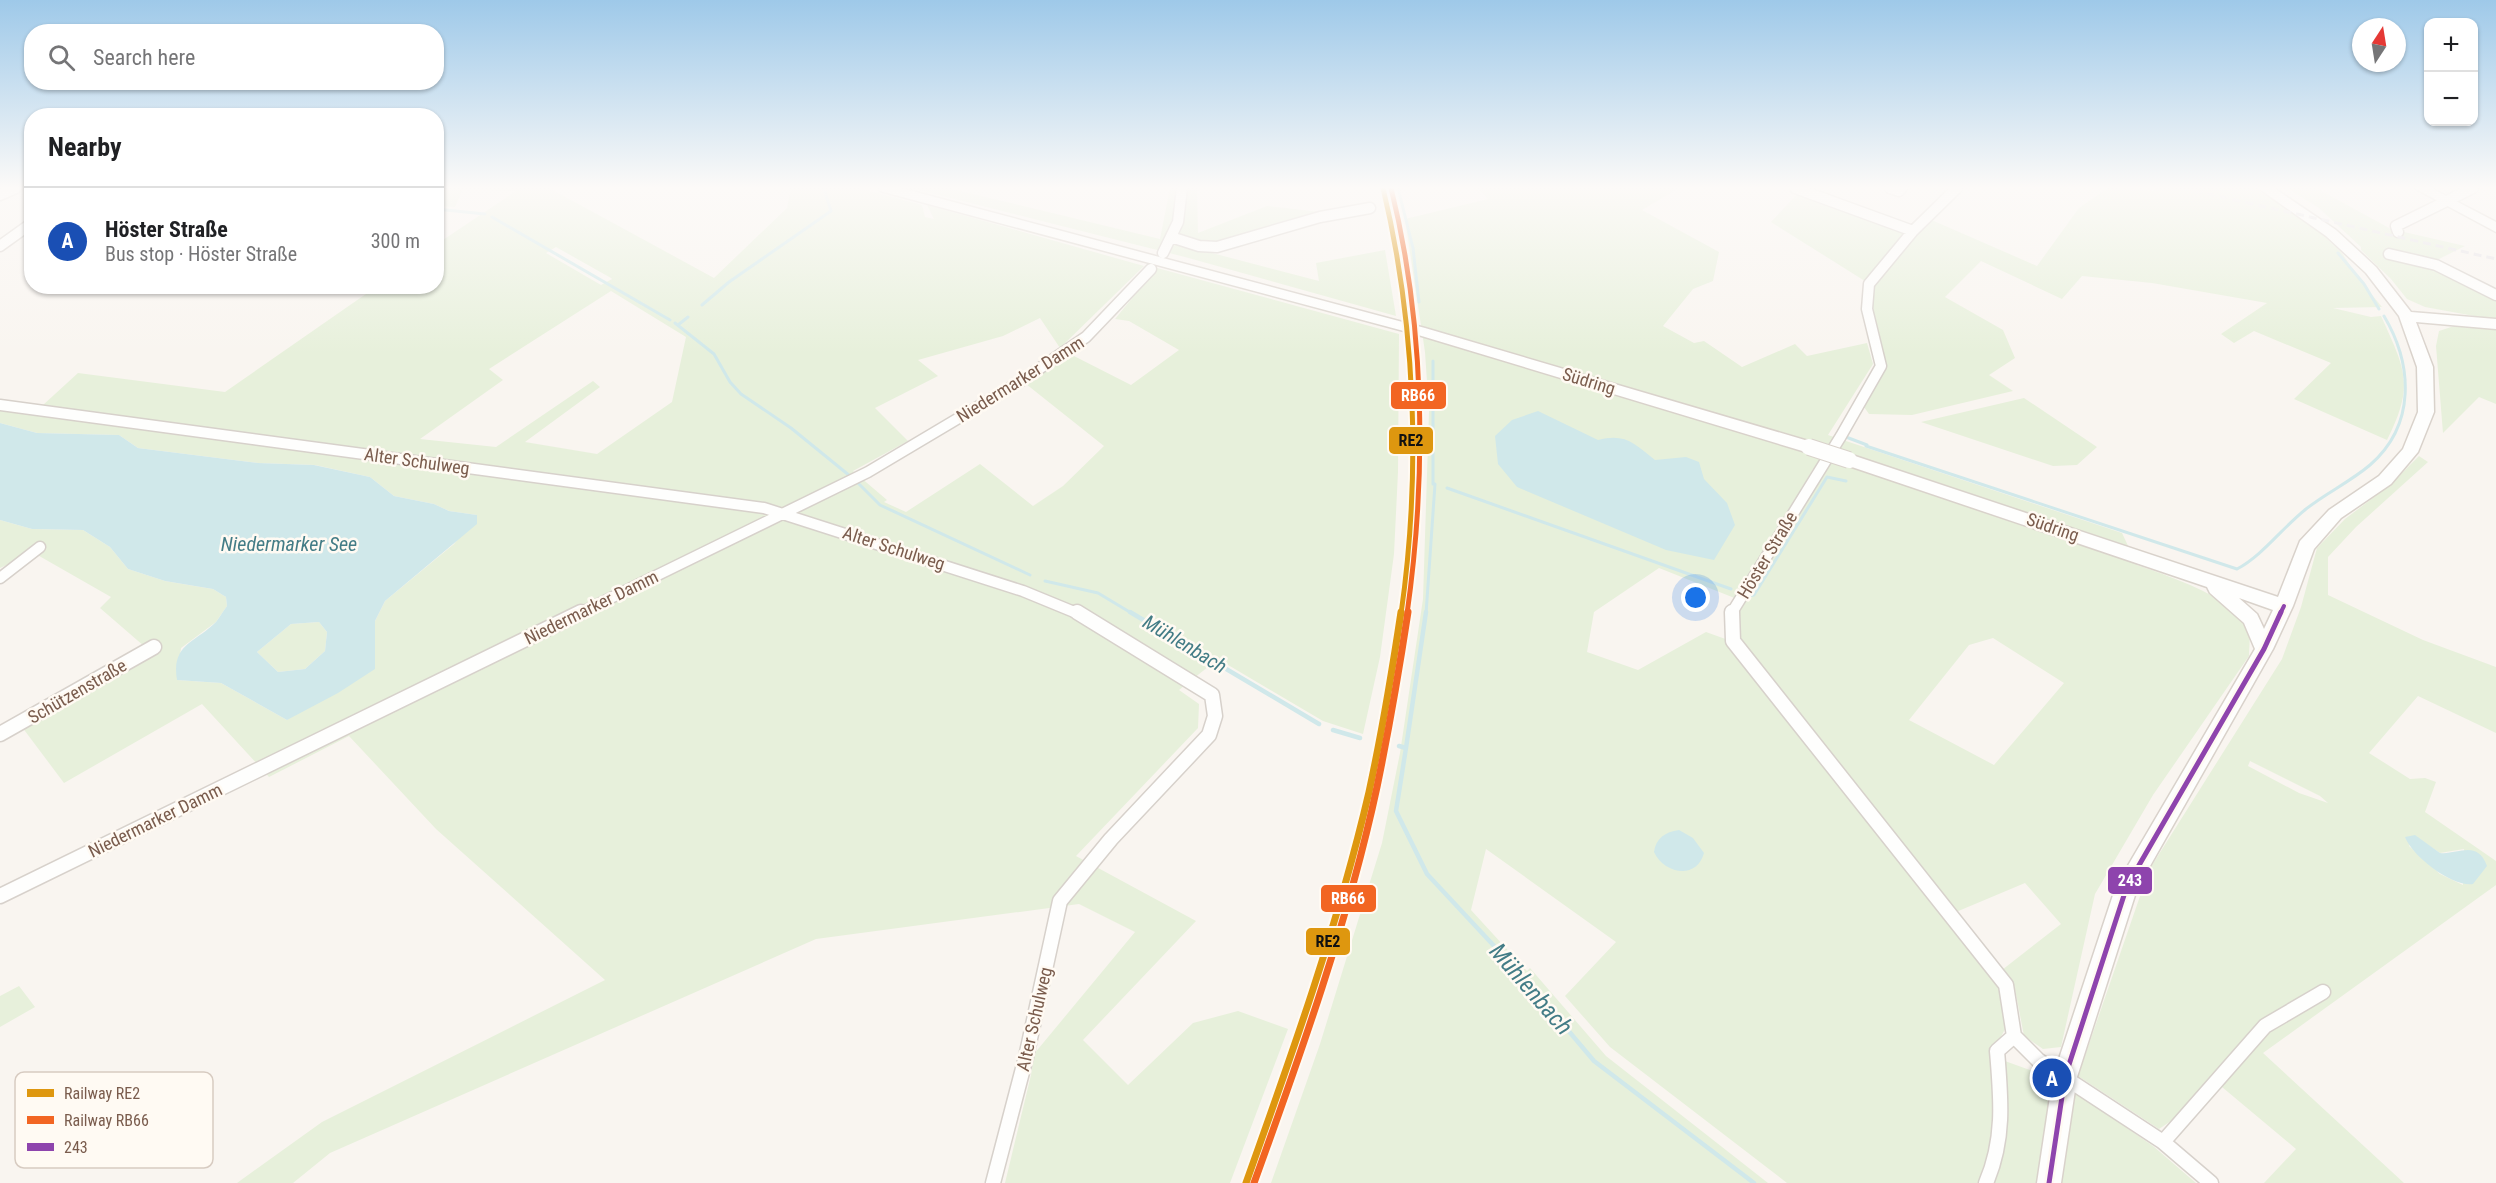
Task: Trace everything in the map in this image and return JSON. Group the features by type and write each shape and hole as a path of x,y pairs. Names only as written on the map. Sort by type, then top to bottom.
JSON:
{"main road":[{"name":"Südring","path":"1092,243 1403,326 1809,447 2284,606"},
{"path":"2049,1183 2065,1077 2127,886 2264,649 2284,606 2306,546 2335,514 2385,480 2410,452 2426,412 2425,367 2406,316 2371,270 2343,243"},
{"path":"2406,316 2496,324"},
{"path":"2417,342 2433,325 2448,320"},
{"path":"2208,582 2251,619 2264,649"}],"street":[{"path":"1163,253 1170,243"},
{"path":"1190,243 1217,247 1230,243"},
{"name":"Höster Straße","path":"1903,243 1869,284 1867,309 1881,366 1841,436 1731,613 1733,641 2006,986 2014,1036"},
{"path":"2389,254 2436,265 2496,295"},
{"name":"Niedermarker Damm","path":"0,896 867,472 1021,381 1086,338 1135,288 1150,268"},
{"name":"Alter Schulweg","path":"0,405 753,506 784,513 1070,608 1212,695 1215,717 1209,735 1111,839 1060,901 1026,1056 993,1183"},
{"path":"0,578 40,547"},
{"name":"Schützenstraße","path":"0,734 154,647"},
{"path":"2163,1142 2265,1026 2323,992"},
{"path":"1986,1183 1994,1168 2003,1122 1997,1051 2014,1036 2038,1060 2163,1142 2211,1183"}],"green space":[{"path":"444,243 650,243 714,278 750,243 1063,243 1144,266 1060,348 1040,318 1003,336 918,360 938,376 875,408 908,441 853,471 887,500 884,502 906,512 980,464 1033,506 1063,486 1104,446 1026,384 1072,355 1131,385 1179,350 1129,321 1115,319 1157,268 1399,334 1398,472 1394,554 1380,657 1363,734 1323,721 1218,659 1179,690 1199,704 1198,728 1076,856 1196,921 1083,1040 1128,1085 1193,1023 1238,1011 1288,1029 1230,1183 1005,1183 1034,1054 1135,932 1079,904 816,939 330,1153 293,1183 237,1183 322,1122 605,980 436,829 349,736 269,777 202,704 64,783 22,727 152,653 100,608 111,597 34,553 0,568 0,520 32,529 83,530 110,547 128,569 165,581 213,589 226,597 227,606 216,622 181,648 177,680 221,683 287,720 374,640 375,621 385,601 454,544 477,515 449,511 434,504 394,496 370,477 315,465 258,463 138,448 119,435 37,433 0,423 0,399 43,405 78,373 225,392 366,294 444,294","holes":["556,247 611,278 601,285 546,253","611,291 686,337 672,402 597,454 525,442 600,387 593,381 496,447 420,439 503,380 489,369"]},
{"path":"1130,243 1245,243 1212,253 1319,281 1316,263 1385,250 1396,316"},
{"path":"1409,243 1703,243 1719,252 1713,281 1693,289 1663,326 1694,343 1704,341 1742,367 1795,344 1807,356 1867,343 1873,364 1828,435 2122,533 2137,565 2199,589 2230,607 2241,617 2248,628 2249,656 2153,795 2095,894 2061,1047 2043,1049 2024,1036 2015,989 2002,970 2061,924 2025,883 1956,912 1739,641 1737,614 1822,471 1813,469 1737,599 1659,568 1594,612 1587,652 1638,670 1706,632 1731,641 1999,985 2005,1029 1991,1056 2041,1074 2050,1102 2038,1183 1787,1183 1610,1047 1565,996 1616,942 1486,849 1471,910 1527,971 1530,968 1606,1056 1768,1183 1271,1183 1320,1044 1382,843 1400,753 1423,599 1429,412 1425,352","holes":["1993,638 2064,683 1994,765 1909,720 1969,645"]},
{"path":"1805,243 1900,243 1868,283"},
{"path":"1906,243 1985,243 2037,266 2054,243 2332,243 2342,253 2358,278 2382,307 2333,308 2371,317 2381,316 2396,350 2404,377 2404,391 2396,421 2387,440 2294,399 2331,363 2254,331 2234,343 2221,334 2267,303 2152,283 2082,276 2062,299 1981,261 1945,297 2003,330 2015,358 1989,375 2013,391 1912,415 1869,414 1864,407 1886,367 1871,309 1873,284"},
{"path":"2357,243 2453,243 2465,246 2435,261 2496,299 2496,320 2425,307 2407,299 2391,279 2361,250"},
{"path":"2454,326 2496,328 2496,404 2479,397 2443,433 2436,346 2439,331"},
{"path":"2024,398 2097,447 2077,465 2053,466 1921,422"},
{"path":"2419,456 2428,462 2356,527 2328,557 2328,595 2423,640 2496,667 2496,733 2418,696 2369,753 2410,779 2425,778 2436,782 2425,812 2496,861 2496,885 2263,1053 2404,1183 2264,1183 2296,1149 2222,1087 2159,1129 2078,1076 2149,870 2282,659 2301,607 2317,548 2345,519 2390,485","holes":["2250,761 2320,796 2328,803 2299,793 2248,766","2415,836 2440,853 2464,849 2463,885 2440,874 2409,846"]},
{"path":"319,622 327,632 325,651 305,669 278,672 257,652 291,624"},
{"path":"19,986 35,1007 0,1027 0,996"},
{"path":"2073,1091 2153,1146 2196,1183 2059,1183"}],"water":[{"path":"1538,411 1598,440 1615,438 1629,441 1655,460 1686,457 1699,462 1704,479 1727,503 1735,525 1714,560 1666,550 1517,487 1498,464 1495,436 1512,420"},
{"name":"Niedermarker See","path":"0,423 37,433 119,435 138,448 258,463 314,465 370,477 394,496 434,504 449,511 477,515 477,524 385,601 375,621 375,669 338,693 287,720 221,683 177,680 176,668 181,651 216,622 227,606 226,597 213,589 165,581 128,569 110,547 83,530 32,529 0,520","holes":["319,622 327,632 325,651 305,669 278,672 257,652 291,624"]},
{"path":"1679,830 1693,838 1704,853 1695,867 1680,871 1665,865 1654,852 1662,836"},
{"path":"2415,835 2440,853 2466,850 2478,853 2487,866 2473,884 2455,881 2434,869 2409,845 2405,837"}],"waterway":[{"name":"Mühlenbach","path":"537,243 670,320"},
{"path":"702,305 729,282 785,243"},
{"path":"1412,243 1419,302"},
{"path":"2338,253 2364,284 2379,309"},
{"path":"1866,446 2237,569 2264,549 2297,516 2370,465 2385,449 2396,432 2405,394 2404,374 2401,354 2384,316"},
{"path":"678,325 688,317"},
{"name":"Mühlenbach","path":"675,323 714,354 730,382 741,394 791,428 850,476"},
{"path":"1433,361 1433,484"},
{"path":"1846,437 1867,445"},
{"path":"1749,596 1754,595 1827,477 1846,481"},
{"name":"Mühlenbach","path":"858,483 880,505 1030,575"},
{"path":"1426,614 1435,484"},
{"path":"1447,488 1731,589"},
{"name":"Mühlenbach","path":"1045,581 1098,593 1133,614"},
{"name":"Mühlenbach","path":"1130,612 1319,724"},
{"path":"1406,748 1426,612"},
{"name":"Mühlenbach","path":"1333,730 1360,738"},
{"name":"Mühlenbach","path":"1399,746 1406,748"},
{"name":"Mühlenbach","path":"1406,748 1396,811 1427,874 1523,977 1594,1061 1754,1183"}],"railway":[{"path":"2426,243 2496,259"}],"rail line":[{"name":"RE2","path":"1246,1183 1281,1087 1343,891 1369,792 1389,691 1404,590 1411,488 1411,386 1402,286 1395,243"},
{"name":"RB66","path":"1254,1183 1322,988 1351,889 1376,789 1397,688 1411,586 1419,483 1415,331 1403,243"}],"transit line":[{"name":"243","path":"2049,1183 2065,1077 2127,886 2264,649 2284,606"}],"place":[{"name":"Höster Straße","path":"2052,1078"}]}
